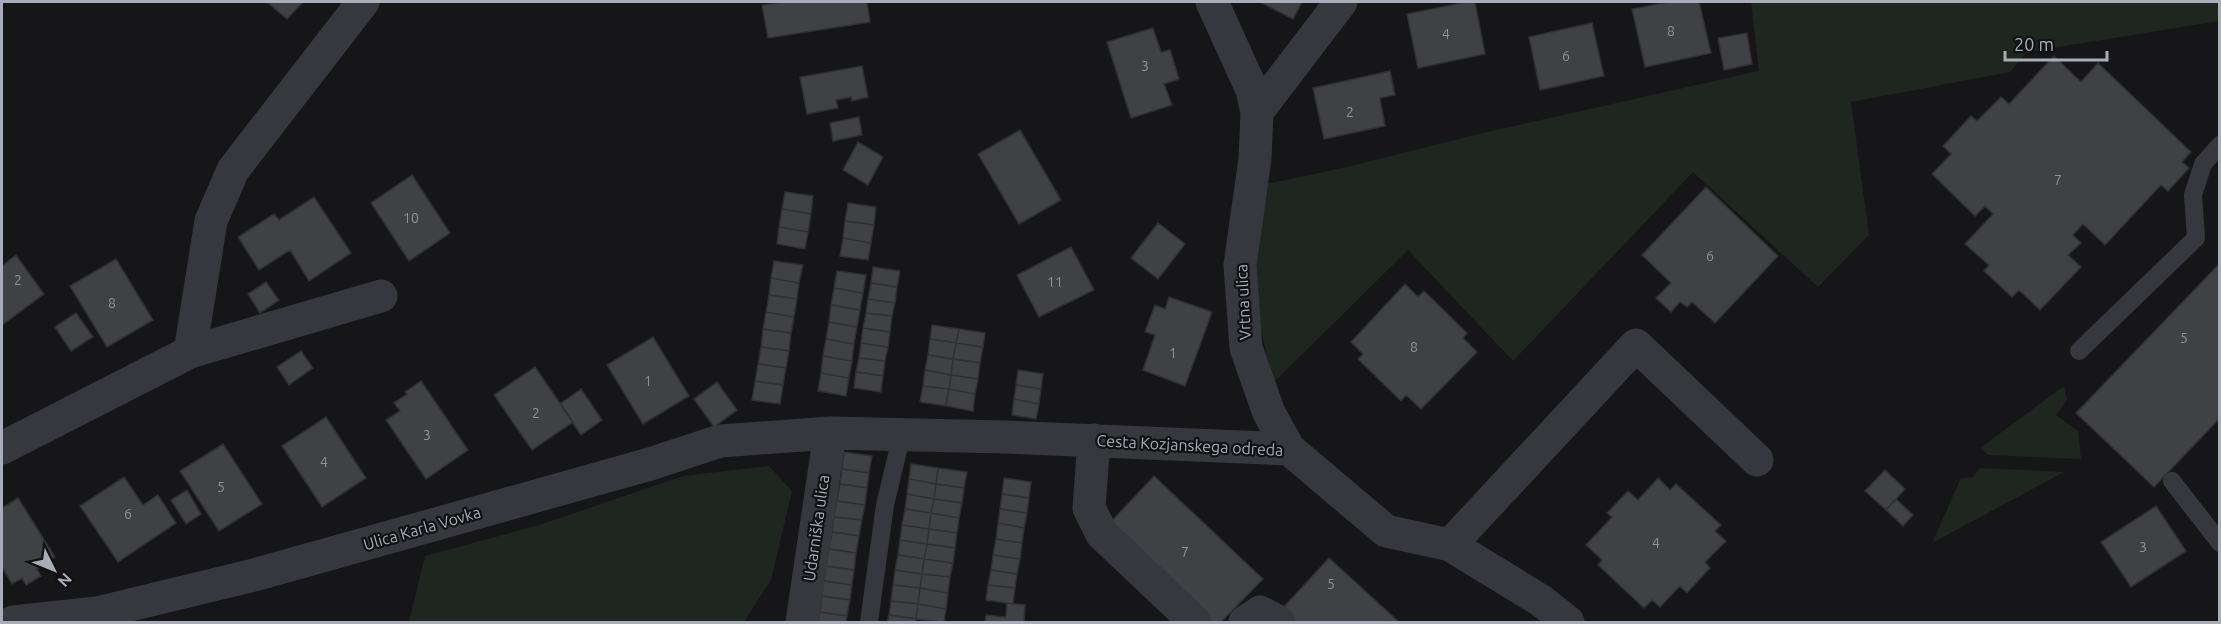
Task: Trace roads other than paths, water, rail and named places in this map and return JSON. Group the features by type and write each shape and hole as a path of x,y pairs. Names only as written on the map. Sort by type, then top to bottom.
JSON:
{"street":[{"path":"190,352 211,221 233,170 363,2"},
{"name":"Vrtna ulica","path":"1212,2 1252,90 1257,112 1255,159 1240,265 1246,348 1269,413 1289,449"},
{"path":"1257,112 1341,2"},
{"path":"2,448 190,352 381,296"},
{"path":"1450,545 1636,345 1757,460"},
{"name":"Cesta Kozjanskega odreda","path":"830,433 1094,440 1289,449 1386,531 1450,545 1540,600 1568,622"},
{"name":"Ulica Karla Vovka","path":"12,622 97,613 254,575 650,464 720,441 830,433"},
{"name":"Udarniška ulica","path":"802,622 830,433"},
{"path":"1094,440 1089,508 1102,534 1194,622"},
{"path":"1245,622 1260,612 1278,622"}],"lane":[{"path":"2079,351 2196,238 2193,195 2203,164 2220,146"},
{"path":"869,622 885,505 902,434"},
{"path":"2172,481 2220,543"}]}
